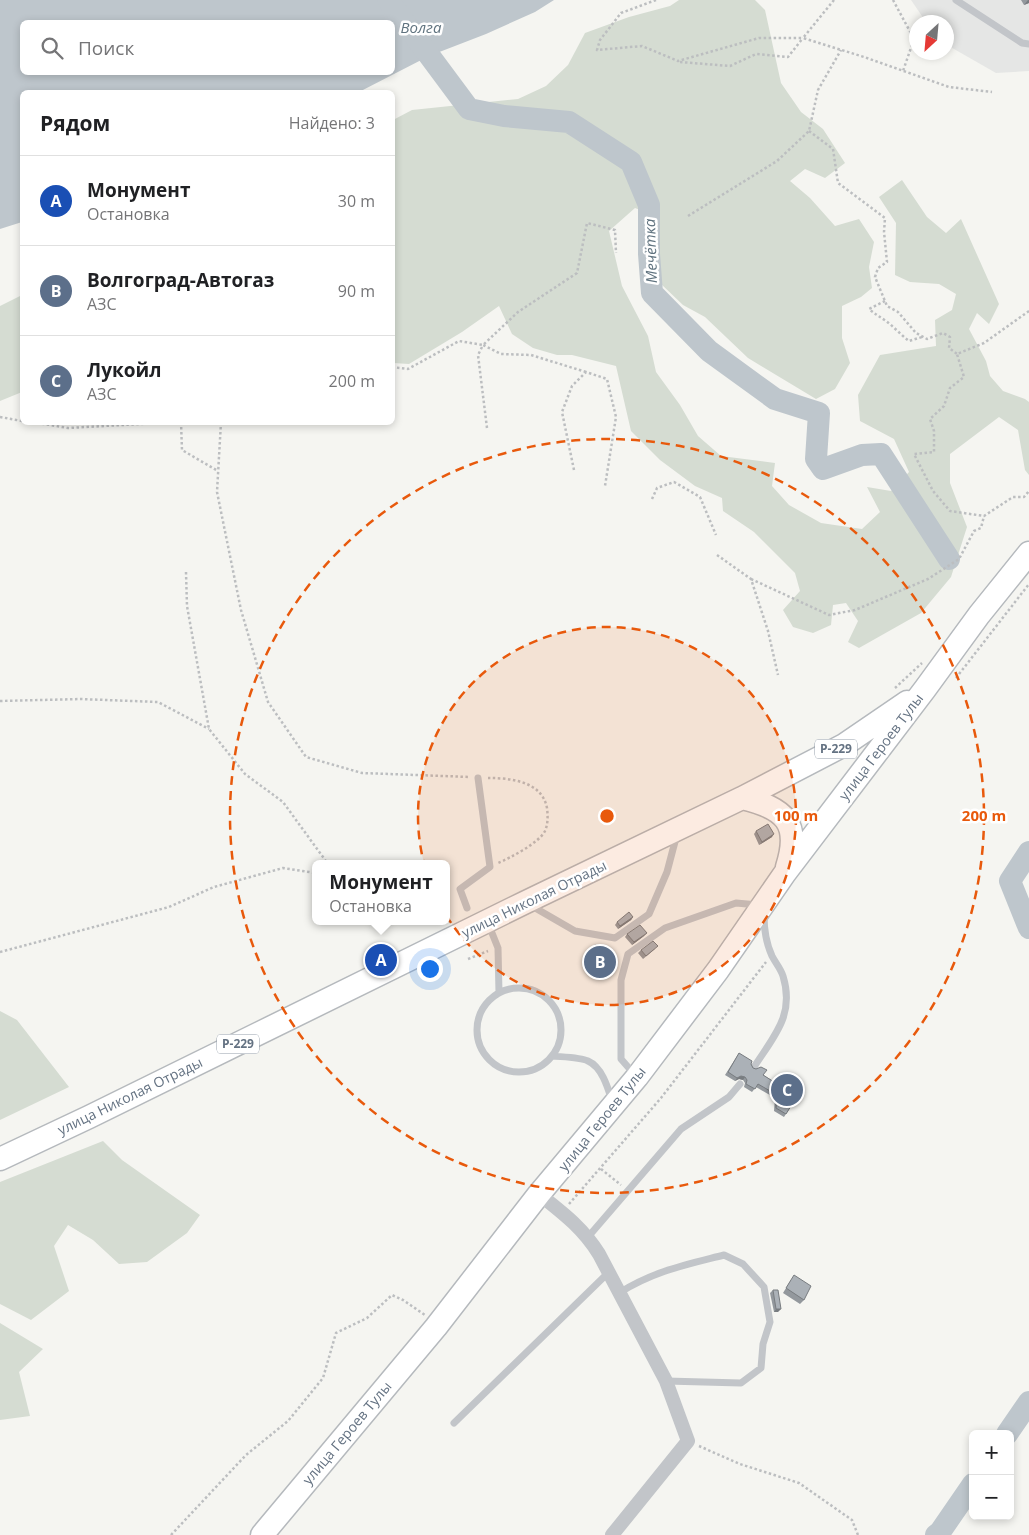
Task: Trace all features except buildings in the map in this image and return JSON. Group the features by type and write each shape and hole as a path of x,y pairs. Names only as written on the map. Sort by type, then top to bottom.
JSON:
{"main road":[{"name":"улица Николая Отрады","path":"925,689 979,615 1029,553"},
{"name":"улица Николая Отрады","path":"0,1159 526,902 679,830 844,745 925,689 985,621 1029,567"},
{"name":"улица Героев Тулы","path":"262,1535 436,1327 539,1194 637,1077 718,970 785,873 925,689"},
{"path":"742,798 769,805 786,818 792,838 792,852 785,873"}],"street":[{"path":"539,1194 563,1212 588,1237 609,1272 666,1381 688,1442 612,1535"}],"lane":[{"path":"956,0 1022,43 1029,44"},
{"path":"467,908 460,889 490,867 478,778"},
{"path":"526,902 575,931 615,938 649,914 667,872 679,830"},
{"path":"637,1077 621,1059 621,980 628,954 665,928 736,903 764,905 764,930 772,954 783,976 787,1002 783,1023 754,1067"},
{"path":"487,922 498,948 499,993"},
{"path":"515,988 531,990 545,997 556,1010 561,1025 560,1041 552,1056 540,1067 523,1072 506,1070 491,1062 481,1048 477,1032 479,1016 487,1003 499,993 515,988"},
{"path":"552,1056 588,1060 597,1068 608,1085 613,1106"},
{"path":"588,1237 681,1129 729,1097 740,1084"},
{"path":"619,1292 640,1280 662,1271 724,1255 743,1264 764,1287 770,1322 763,1344 761,1368 741,1383 666,1381"},
{"path":"454,1423 609,1272"}],"path":[{"path":"656,0 621,13 600,40 597,50 642,46 678,61 730,66 756,54 788,57 834,0"},
{"path":"893,0 914,39 903,71"},
{"path":"678,61 759,38 803,38 949,88 992,92"},
{"path":"688,216 777,161 809,130 818,90 841,50"},
{"path":"809,130 833,149 838,183 885,218 886,262 878,268 875,277 887,306 898,312 916,333 927,339 943,333 950,337 949,348 958,354 964,377 950,388 944,406 930,419 934,431 934,452 914,454 933,491 950,511 984,516 1013,498 1024,498 1029,491"},
{"path":"487,428 478,355 483,345 518,312 577,273 587,222 616,230 616,253"},
{"path":"885,301 869,309 887,322 896,332 909,340 924,337"},
{"path":"958,354 984,343 1029,312"},
{"path":"395,367 408,369 459,341 483,345 502,354 531,355 607,379 616,416 605,486"},
{"path":"574,470 562,412 572,386 586,372"},
{"path":"0,417 20,421"},
{"path":"50,425 68,428 122,425"},
{"path":"181,425 182,450 218,472"},
{"path":"221,425 217,492 241,610 268,702 306,757 362,773 504,778 519,780 535,788 546,801 548,817 545,831 540,838 511,858 490,867"},
{"path":"652,499 657,488 674,482 700,496 716,535"},
{"path":"717,555 751,579 829,615 855,610 928,579 959,559 974,531 981,528 984,516"},
{"path":"186,572 187,606 209,730"},
{"path":"751,579 768,631 778,674"},
{"path":"889,694 922,662"},
{"path":"0,701 80,699 158,702 209,730 245,774 282,802 325,860"},
{"path":"0,952 169,907 214,887 283,868 312,872"},
{"path":"468,958 498,948"},
{"path":"563,1212 661,1098 772,954"},
{"path":"601,1169 628,1190"},
{"path":"171,1535 246,1455 288,1421 323,1378 336,1332 367,1318 392,1295 425,1315 436,1327"},
{"path":"688,1442 740,1464 799,1483 852,1520 858,1535"}],"shaded area":[{"path":"679,0 755,0 765,10 781,83 801,112 823,129 845,163 825,178 805,169 790,181 810,198 835,226 859,219 874,242 869,267 872,288 861,297 842,306 842,338 850,363 835,389 816,399 748,358 705,317 683,305 660,283 657,251 659,217 635,208 609,231 622,286 648,336 656,372 680,405 698,436 721,456 775,463 772,486 789,505 821,523 862,529 880,512 867,487 891,491 909,472 894,439 860,421 858,395 880,355 936,346 935,320 952,310 956,294 939,284 910,282 895,275 896,223 879,197 902,180 927,217 946,233 961,219 999,304 989,324 977,313 969,329 986,361 990,376 1003,391 1029,402 1029,475 1025,470 1018,430 999,417 950,454 950,483 967,527 951,577 921,613 859,648 848,642 858,621 846,603 833,605 831,625 813,633 793,627 783,610 800,591 795,573 754,532 723,511 722,498 695,486 660,460 631,431 616,366 572,355 557,355 533,348 512,334 499,306 462,332 409,364 395,363 395,119 412,110 518,99 546,86 568,65 585,33 629,17 670,6"},
{"path":"911,0 1029,0 1029,71 996,73 954,49 954,15 921,15"},
{"path":"20,296 20,393 0,401 0,306"},
{"path":"0,1011 17,1020 69,1087 0,1120"},
{"path":"103,1141 122,1160 200,1215 187,1233 147,1262 119,1264 93,1240 68,1225 54,1246 69,1291 31,1320 0,1304 0,1182"},
{"path":"0,1323 43,1349 19,1372 30,1416 0,1420"}],"water":[{"name":"Волга","path":"0,0 554,0 535,12 486,34 429,56 395,73 395,20 20,20 20,75 392,75 363,90 20,90 20,223 0,229"}],"waterway":[{"name":"Мечётка","path":"388,0 469,109 504,116 569,122 631,162 649,205 649,254 652,293 709,351 775,399 819,413 816,459 823,469 862,455 881,454 949,559"},
{"name":"Мечётка","path":"1029,852 1010,881 1029,928"},
{"name":"Мечётка","path":"1010,1430 1029,1402"},
{"name":"Мечётка","path":"936,1535 969,1490"}],"place":[{"name":"Монумент","path":"381,960"},
{"name":"Волгоград-Автогаз","path":"600,962"},
{"name":"Лукойл","path":"787,1090"}]}
